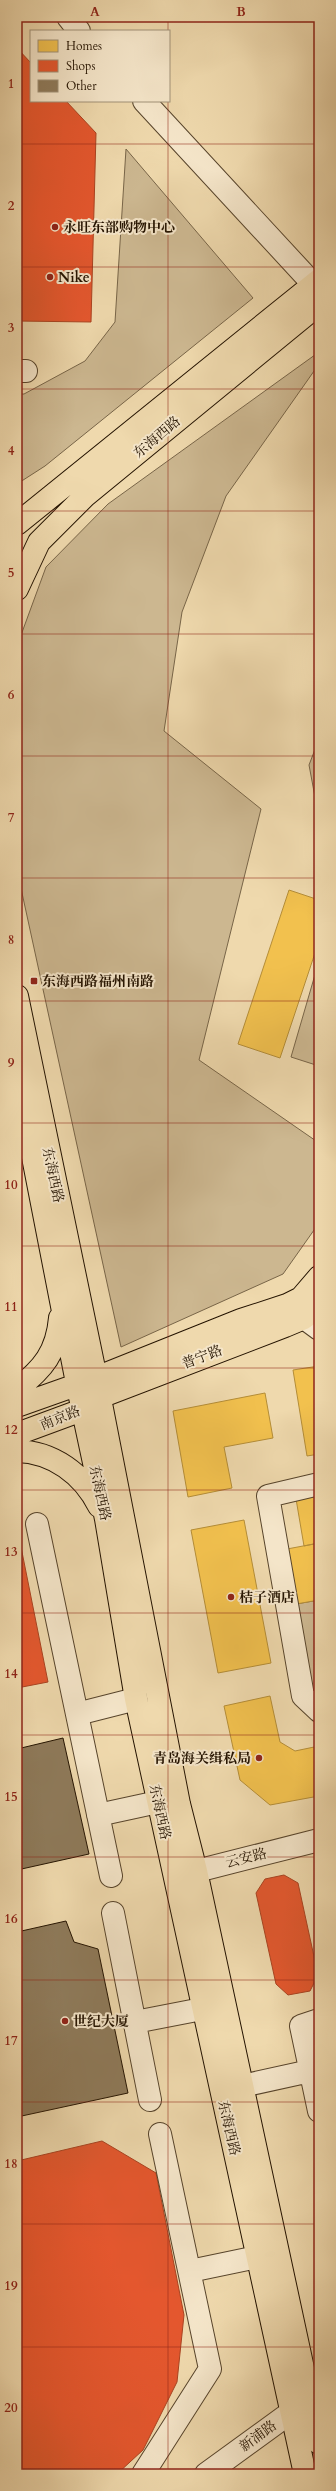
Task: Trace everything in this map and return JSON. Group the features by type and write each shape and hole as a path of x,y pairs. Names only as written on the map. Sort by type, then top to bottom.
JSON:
{"main road":[{"name":"东海西路","path":"17,524 62,487 317,289"},
{"name":"东海西路","path":"17,589 39,542 85,496 317,289"},
{"path":"17,509 62,487"},
{"path":"17,556 39,542"},
{"name":"东海西路","path":"17,996 91,1386 179,1804 196,1871 242,2086 314,2396 319,2443"},
{"name":"东海西路","path":"17,1076 62,1301 91,1386"},
{"name":"普宁路","path":"91,1386 241,1320 307,1314 301,1298 319,1277"},
{"path":"17,1389 32,1378 54,1349 58,1334 62,1301"},
{"name":"南京路","path":"17,1406 91,1386"},
{"name":"南京路","path":"17,1434 82,1410 91,1386"},
{"name":"东海西路","path":"82,1410 106,1519 136,1698 202,2009 305,2474"},
{"path":"17,1451 32,1451 47,1455 61,1463 94,1496 106,1519"}],"street":[{"path":"68,17 78,30"},
{"path":"145,102 317,289"},
{"path":"319,1484 268,1496 303,1696 319,1711"},
{"path":"37,1524 111,1876"},
{"path":"77,1714 136,1698"},
{"path":"98,1815 158,1802"},
{"name":"云安路","path":"174,1877 319,1840"},
{"path":"113,1913 150,2100"},
{"path":"135,2022 202,2009"},
{"path":"319,2020 301,2026 319,2111"},
{"path":"242,2086 310,2071"},
{"path":"143,2474 210,2369 160,2134"},
{"path":"190,2271 257,2257"},
{"name":"新浦路","path":"206,2474 314,2396"}],"shaded area":[{"path":"126,149 253,298 45,466 17,484 17,394 24,394 85,361 115,322"},
{"path":"319,352 319,364 226,496 182,612 164,731 261,809 199,1060 319,1143 319,1223 283,1274 121,1347 17,870 17,646 46,567 108,504"},
{"path":"319,739 319,806 315,797 309,765"},
{"path":"319,961 319,1066 291,1057"},
{"path":"319,1600 319,1698 310,1689 296,1604"}],"building: Homes":[{"path":"289,890 319,900 319,941 280,1058 238,1044"},
{"path":"319,1366 319,1454 307,1456 293,1370"},
{"path":"265,1393 273,1438 224,1447 232,1488 188,1497 173,1411"},
{"path":"319,1489 319,1543 304,1546 295,1493"},
{"name":"桔子酒店","path":"244,1520 271,1663 218,1673 191,1530"},
{"path":"319,1543 319,1600 296,1604 287,1549"},
{"path":"270,1696 280,1742 295,1751 319,1746 319,1796 270,1805 240,1780 224,1706"},
{"path":"50,2155 74,2170 64,2186 69,2207 81,2217 64,2239 47,2225 31,2228 21,2242 17,2239 17,2166 23,2171 41,2168"},
{"path":"106,2274 130,2290 121,2304 124,2324 138,2334 120,2357 105,2346 88,2348 78,2359 59,2342 69,2331 66,2311 53,2299 70,2279 82,2289 97,2287"},
{"path":"55,2411 79,2427 70,2441 73,2460 87,2471 85,2474 17,2474 19,2468 17,2419 20,2416 31,2426 47,2423"}],"building: Shops":[{"name":"永旺东部购物中心","path":"17,48 30,62 30,102 67,102 96,133 91,322 17,321"},
{"path":"17,1527 48,1682 17,1688"},
{"path":"284,1875 298,1883 318,1975 310,1991 288,1995 276,1984 256,1893 265,1879"},
{"path":"102,2141 156,2173 184,2315 177,2382 143,2450 117,2474 17,2474 17,2375 20,2371 17,2352 17,2161"},
{"path":"319,2150 319,2185 315,2164"}],"building: Other":[{"path":"63,1738 89,1854 17,1870 17,1749"},
{"name":"世纪大厦","path":"66,1921 74,1942 98,1949 128,2093 17,2117 17,1932"}],"place":[{"name":"永旺东部购物中心","path":"55,227"},
{"name":"Nike","path":"50,277"},
{"name":"东海西路福州南路","path":"34,981"},
{"name":"桔子酒店","path":"231,1597"},
{"name":"青岛海关缉私局","path":"259,1758"},
{"name":"世纪大厦","path":"65,2021"}]}
